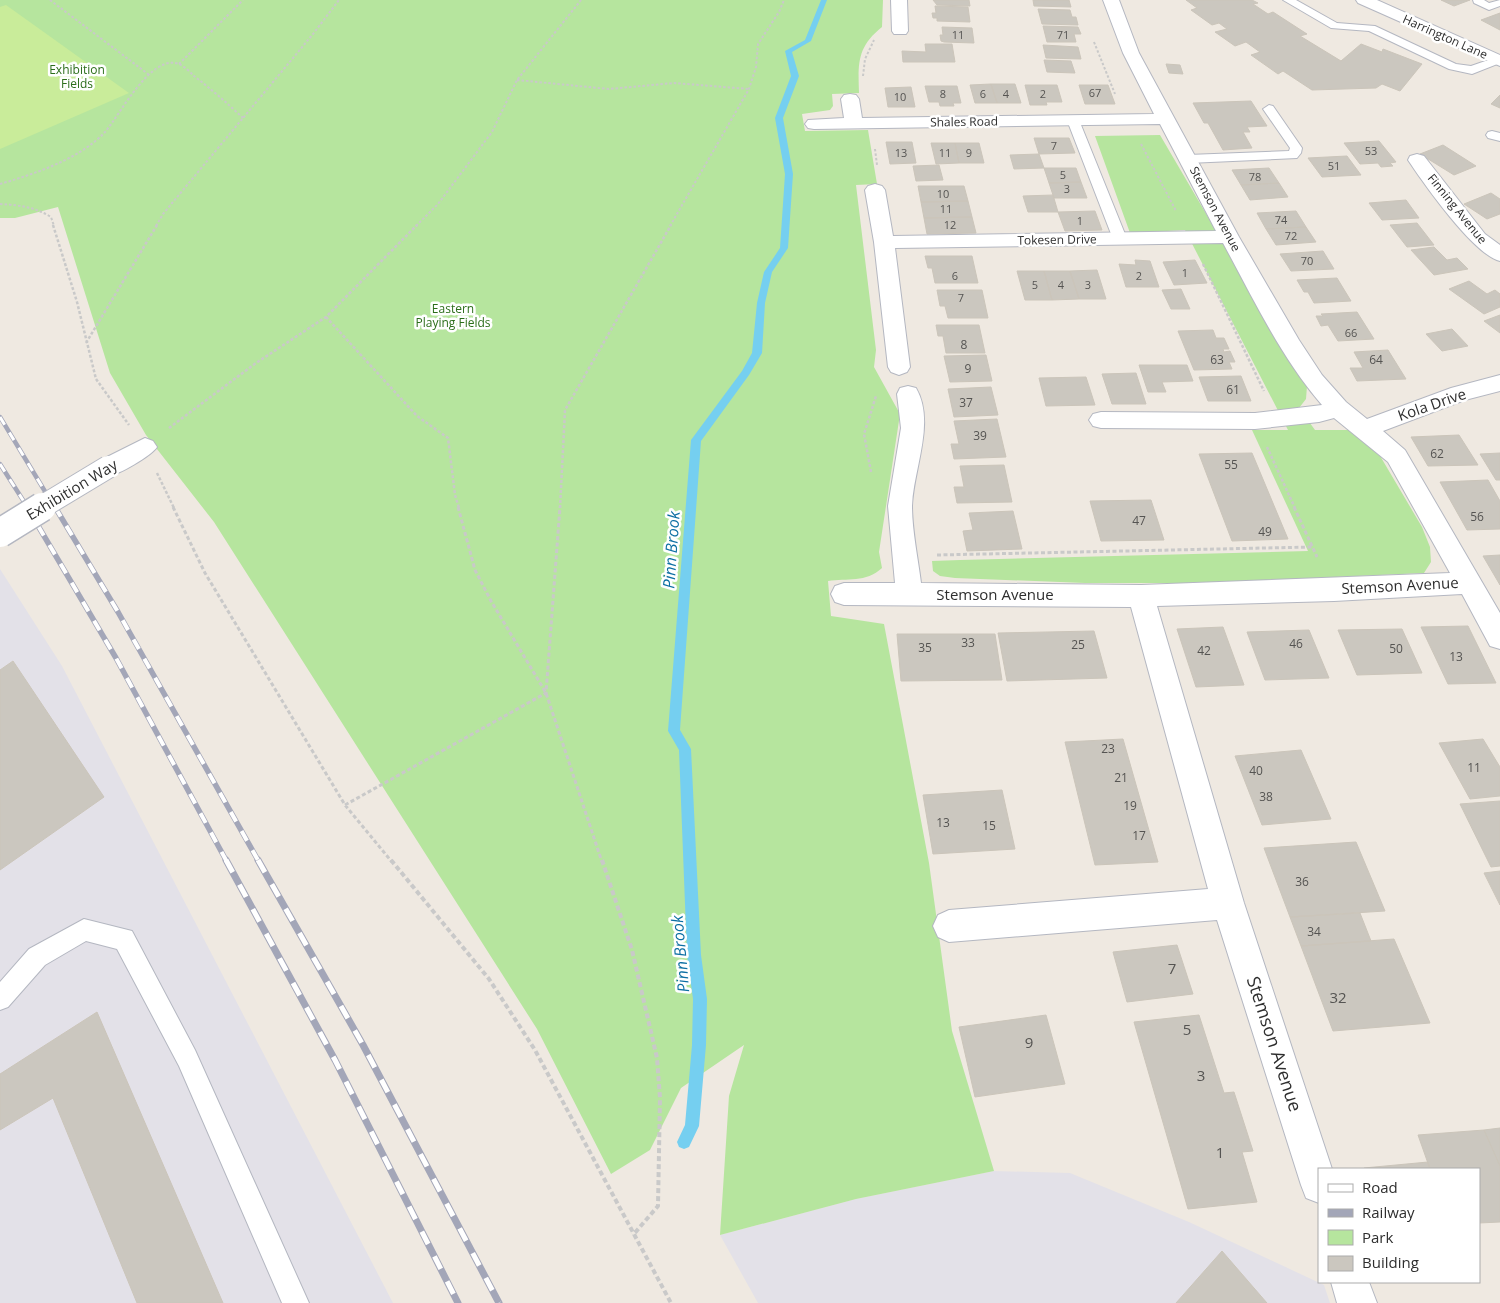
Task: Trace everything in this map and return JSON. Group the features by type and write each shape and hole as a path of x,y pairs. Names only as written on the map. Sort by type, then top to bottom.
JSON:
{"street":[{"path":"899,0 900,31"},
{"name":"Stemson Avenue","path":"844,594 1141,596 1334,590 1469,582 1397,456 1338,408 1314,381 1290,343 1166,119 1132,53 1111,0"},
{"name":"Harrington Lane","path":"1364,0 1499,61"},
{"path":"850,99 854,123"},
{"name":"Shales Road","path":"814,124 1166,119"},
{"name":"Finning Avenue","path":"1417,160 1478,238 1500,255"},
{"path":"875,190 884,242 899,367"},
{"name":"Tokesen Drive","path":"884,242 1230,237"},
{"name":"Kola Drive","path":"1365,429 1459,394 1500,383"},
{"path":"908,394 913,428 900,506 907,556 909,595"},
{"path":"1101,420 1266,421 1319,414 1338,408"},
{"name":"Exhibition Way","path":"0,533 145,447"},
{"path":"1469,582 1500,638"},
{"name":"Stemson Avenue","path":"1141,596 1228,903 1318,1182"},
{"path":"950,926 1228,903"},
{"path":"1350,1283 1357,1303"}],"lane":[{"path":"1288,0 1326,22 1336,26 1371,28 1453,67 1472,70 1499,61"},
{"path":"1478,1 1489,7 1500,2"},
{"path":"1188,159 1292,155 1295,153 1296,148 1269,109"},
{"path":"1072,120 1120,239"},
{"path":"0,999 37,957 84,930 124,939 187,1058 296,1303"}],"path":[{"path":"50,0 148,74"},
{"path":"179,64 242,0"},
{"path":"86,344 163,214 339,0"},
{"path":"145,447 256,363 326,318 438,204 492,132 517,80 580,0"},
{"path":"546,694 558,545 565,410 749,89 756,67 758,44 779,12 784,0"},
{"path":"0,184 40,172 74,154 104,133 148,74 161,65 169,63 179,64 216,92 243,118"},
{"path":"517,80 610,89 674,83 749,89"},
{"path":"1129,120 1191,238 1266,421 1312,547 1334,590"},
{"path":"0,204 40,209 51,217 77,302 96,379 145,447 205,573 346,804 489,978 536,1050 633,1235 671,1303"},
{"path":"326,318 418,416 448,438 456,495 475,570 491,601 546,694 632,950 657,1058 660,1098 658,1206 633,1235"},
{"path":"872,477 864,434 877,391"},
{"path":"907,556 1312,547"},
{"path":"346,804 546,694"}],"shaded area":[{"path":"0,569 62,666 393,1303 0,1303"},
{"path":"994,1171 1070,1173 1189,1222 1324,1285 1330,1303 758,1303 720,1235 856,1199"}],"green space":[{"name":"Eastern Playing Fields","path":"0,0 883,0 882,27 868,42 861,56 859,64 859,93 832,94 833,106 830,110 802,114 805,131 868,130 877,184 856,185 876,350 874,367 900,414 879,552 882,568 876,573 863,578 828,581 831,616 884,624 929,863 952,1031 994,1171 856,1199 720,1235 729,1096 744,1045 681,1088 650,1150 611,1174 537,1029 214,522 146,435 110,373 58,207 15,218 0,218"},
{"name":"Exhibition Fields","path":"6,5 129,93 0,149 0,7"},
{"path":"1160,135 1307,386 1306,399 1299,408 1315,430 1348,430 1376,449 1422,527 1430,547 1431,562 1424,573 1200,583 1085,583 955,578 940,576 933,571 932,561 1308,551 1252,430 1288,430 1185,230 1130,233 1095,136"}],"building":[{"path":"933,0 969,0 970,6 937,5"},
{"path":"1033,0 1069,0 1071,7 1034,6"},
{"path":"1186,0 1252,0 1258,3 1253,4 1268,14 1273,12 1307,34 1300,36 1341,61 1361,44 1382,52 1383,49 1422,64 1400,91 1382,84 1376,88 1312,90 1283,71 1278,74 1251,55 1260,52 1246,42 1235,46 1215,32 1227,29 1219,23 1212,25 1191,10 1197,8"},
{"path":"1441,0 1470,0 1454,6"},
{"path":"935,6 968,7 970,22 937,21 937,18 933,18 932,13 936,13"},
{"path":"1038,9 1070,10 1072,17 1076,17 1078,25 1042,24"},
{"path":"1500,13 1500,30 1481,20"},
{"path":"1043,26 1078,27 1081,34 1074,34 1076,42 1047,42"},
{"path":"942,27 972,28 974,43 941,41 940,35 943,35"},
{"path":"925,44 952,44 955,62 903,62 902,51 926,52"},
{"path":"1043,45 1078,47 1081,59 1046,58"},
{"path":"1044,60 1071,61 1075,73 1047,72"},
{"path":"1166,64 1180,65 1183,74 1169,73"},
{"path":"991,84 1015,84 1021,103 997,103"},
{"path":"991,84 997,103 975,103 970,85"},
{"path":"1025,85 1057,85 1062,102 1046,102 1047,105 1030,105"},
{"path":"1079,85 1108,85 1115,104 1085,104"},
{"path":"925,86 957,86 961,103 953,103 954,106 940,106 939,102 929,102"},
{"path":"911,87 915,107 888,107 885,88"},
{"path":"1500,95 1500,108 1491,104"},
{"path":"1251,101 1267,126 1247,127 1250,132 1243,132 1252,148 1223,150 1208,123 1204,123 1193,103"},
{"path":"1034,138 1069,138 1075,153 1039,154"},
{"path":"1379,141 1396,162 1390,163 1393,166 1381,167 1378,163 1360,164 1344,143"},
{"path":"886,142 912,142 916,163 890,164"},
{"path":"931,143 955,143 959,163 936,164"},
{"path":"955,143 979,143 984,163 959,163"},
{"path":"1443,145 1476,166 1454,175 1420,154"},
{"path":"1039,154 1044,168 1014,169 1010,155"},
{"path":"1347,156 1361,175 1322,177 1308,158"},
{"path":"939,165 943,180 916,181 913,166"},
{"path":"1044,168 1076,168 1081,182 1049,183"},
{"path":"1269,168 1279,183 1241,185 1232,170"},
{"path":"1081,182 1087,198 1054,198 1049,183"},
{"path":"1279,183 1288,197 1250,200 1241,185"},
{"path":"918,186 964,186 968,201 921,202"},
{"path":"1491,193 1500,199 1500,214 1487,219 1464,204"},
{"path":"1053,195 1058,212 1028,212 1023,196"},
{"path":"1406,200 1419,218 1382,220 1369,203"},
{"path":"968,201 972,217 924,218 921,202"},
{"path":"1095,211 1102,230 1065,231 1058,212"},
{"path":"1296,211 1306,227 1266,229 1257,213"},
{"path":"972,217 976,233 927,234 924,218"},
{"path":"1417,223 1434,245 1407,247 1390,225"},
{"path":"1306,227 1316,242 1276,245 1266,229"},
{"path":"1434,247 1447,260 1457,258 1468,269 1434,275 1411,250"},
{"path":"1323,251 1334,269 1291,271 1280,254"},
{"path":"925,256 972,256 978,283 935,283 932,268 928,268"},
{"path":"1135,260 1150,261 1159,287 1126,287 1119,264 1136,265"},
{"path":"1195,260 1207,283 1174,285 1163,262"},
{"path":"1097,270 1106,299 1079,299 1070,271"},
{"path":"1017,271 1044,271 1052,300 1025,300"},
{"path":"1044,271 1070,271 1079,299 1052,300"},
{"path":"1337,278 1351,301 1314,303 1308,292 1304,292 1297,280"},
{"path":"1469,281 1487,294 1495,290 1500,294 1500,307 1484,314 1449,289"},
{"path":"1181,289 1190,309 1171,309 1162,290"},
{"path":"937,290 982,290 988,318 948,318 945,306 940,306"},
{"path":"1357,312 1374,339 1338,341 1328,325 1321,326 1316,316 1323,316 1321,314"},
{"path":"1500,315 1500,333 1484,321"},
{"path":"936,325 979,325 985,353 946,353 943,336 938,336"},
{"path":"1452,329 1468,346 1442,351 1426,334"},
{"path":"1213,330 1216,338 1224,338 1229,349 1223,349 1224,352 1230,351 1235,362 1229,362 1232,369 1194,370 1178,331"},
{"path":"1388,350 1406,379 1357,381 1350,368 1363,368 1354,352"},
{"path":"986,355 992,381 950,382 944,356"},
{"path":"1139,365 1187,365 1193,381 1162,382 1166,392 1148,392"},
{"path":"1136,373 1146,404 1112,404 1102,374"},
{"path":"1241,376 1251,401 1208,401 1199,377"},
{"path":"1086,377 1095,405 1046,406 1039,378"},
{"path":"991,387 998,415 954,417 948,389"},
{"path":"997,419 1006,457 954,459 951,444 959,444 954,421"},
{"path":"1459,435 1478,465 1428,466 1411,437"},
{"path":"1252,453 1288,539 1232,541 1199,454"},
{"path":"1500,453 1500,480 1496,480 1480,454"},
{"path":"1004,465 1012,502 957,503 954,487 964,487 960,466"},
{"path":"1488,480 1500,501 1500,529 1467,530 1440,482"},
{"path":"1151,500 1164,540 1101,541 1090,501"},
{"path":"1013,511 1022,549 967,551 963,531 973,530 969,513"},
{"path":"1500,555 1500,585 1483,556"},
{"path":"1468,626 1496,683 1448,684 1421,627"},
{"path":"1223,627 1244,685 1196,687 1177,629"},
{"path":"1402,629 1422,673 1357,675 1338,630"},
{"path":"1309,630 1329,678 1265,680 1247,632"},
{"path":"1094,631 1107,678 1007,681 998,633"},
{"path":"897,634 995,634 1002,680 901,681"},
{"path":"13,661 104,797 0,870 0,670"},
{"path":"1123,739 1158,862 1095,865 1065,742"},
{"path":"1483,739 1500,767 1500,796 1470,799 1439,743"},
{"path":"1301,750 1331,819 1262,825 1235,756"},
{"path":"1002,790 1015,849 933,854 923,795"},
{"path":"1500,801 1500,866 1491,867 1460,804"},
{"path":"1356,842 1385,911 1290,917 1264,848"},
{"path":"1500,871 1500,905 1484,873"},
{"path":"1360,913 1371,941 1301,946 1290,917"},
{"path":"1394,939 1430,1023 1333,1031 1301,946"},
{"path":"1177,945 1193,994 1127,1002 1113,952"},
{"path":"97,1012 223,1303 137,1303 53,1098 0,1130 0,1074"},
{"path":"1046,1015 1065,1084 975,1097 959,1027"},
{"path":"1199,1015 1224,1093 1234,1092 1253,1151 1242,1152 1257,1202 1188,1209 1134,1022"},
{"path":"1500,1128 1500,1166 1484,1130"},
{"path":"1484,1130 1500,1166 1500,1222 1480,1223 1480,1168 1430,1168 1418,1135"},
{"path":"1428,1162 1430,1168 1364,1168"},
{"path":"1222,1251 1267,1303 1176,1303"}],"waterway":[{"name":"Pinn Brook","path":"684,1142 692,1126 699,1045 700,999 694,955 685,749 674,731 696,440 746,373 757,353 761,303 768,272 784,248 789,174 779,118 795,76 788,51 808,41 824,0"}],"railway":[{"path":"0,417 55,508"},
{"path":"0,464 28,508"},
{"path":"27,507 116,658 227,862"},
{"path":"55,507 118,612 259,862"},
{"path":"226,860 335,1060 458,1303"},
{"path":"258,860 363,1045 499,1303"}]}
